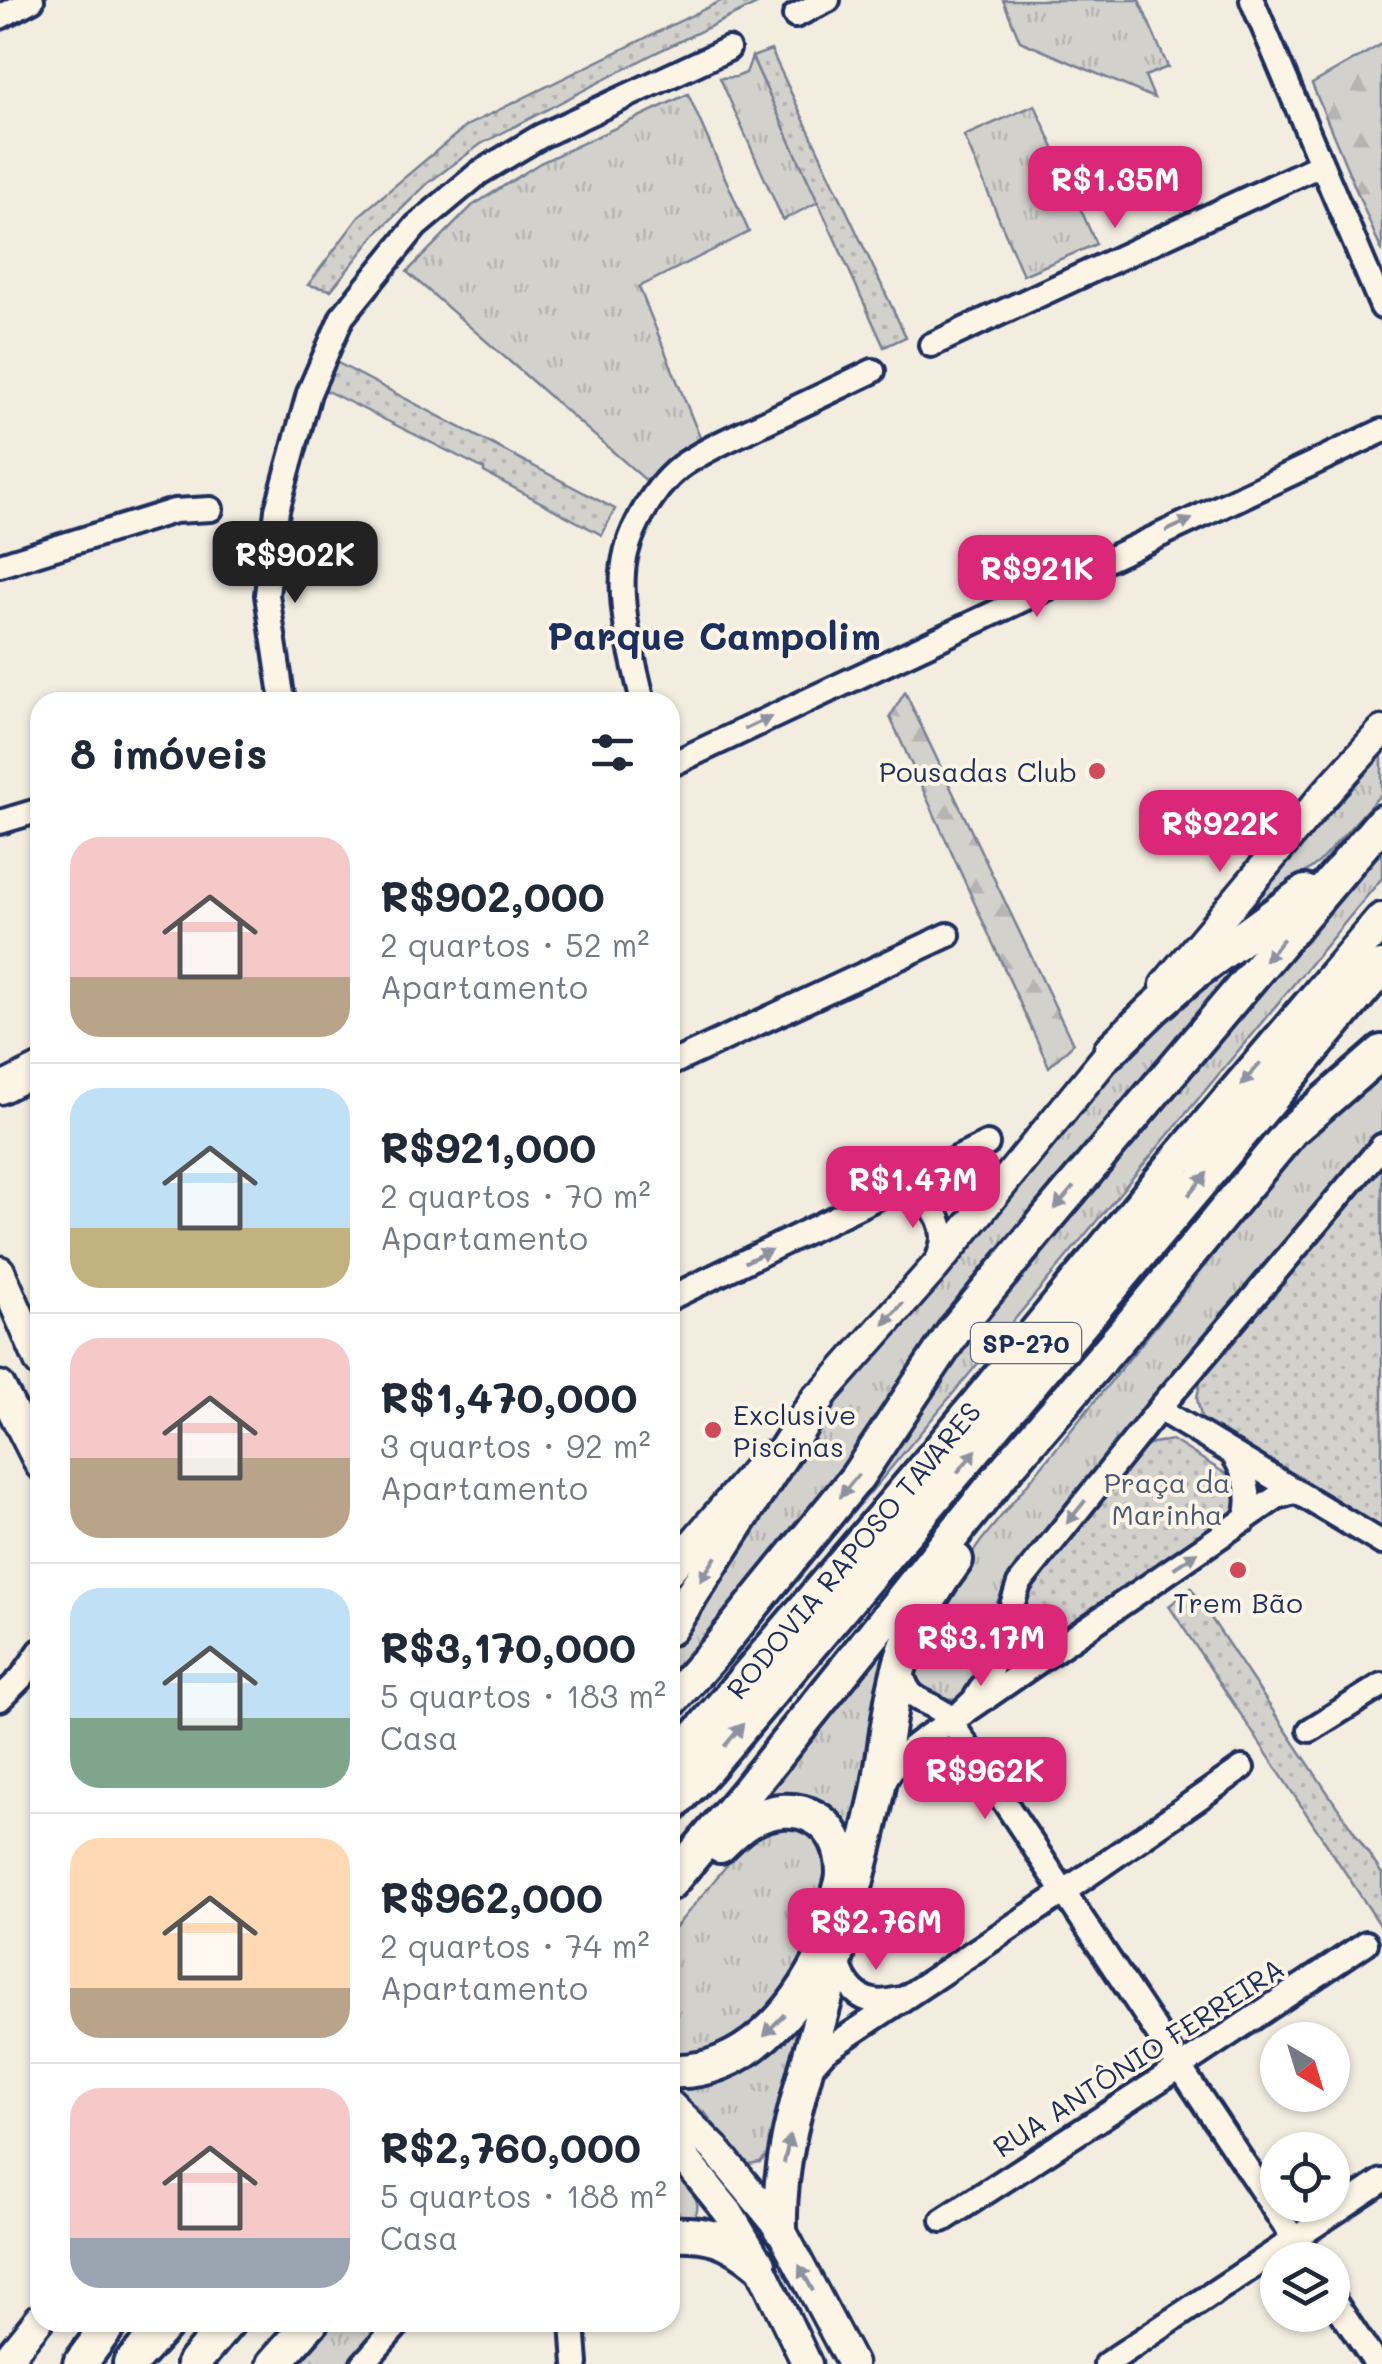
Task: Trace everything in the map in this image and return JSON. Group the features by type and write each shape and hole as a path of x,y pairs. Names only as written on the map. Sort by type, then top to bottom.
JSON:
{"highway":[{"path":"1111,1050 1194,974 1291,904 1382,822"},
{"name":"SP-270","path":"680,1691 857,1477 955,1330 1382,822"},
{"name":"RODOVIA RAPOSO TAVARES","path":"680,1754 1382,920"},
{"name":"RODOVIA RAPOSO TAVARES","path":"680,1797 1382,967"},
{"name":"SP-270","path":"680,1871 1006,1468 1292,1131 1382,1052"},
{"name":"SP-270","path":"900,1666 910,1638 948,1571 1133,1322"},
{"path":"680,1612 818,1398"},
{"path":"780,2228 779,2193 792,2122 838,1956 876,1796 900,1666"},
{"path":"680,1884 737,1830 766,1814 798,1809 817,1818 830,1832 839,1850 843,1873 825,1950 808,1984 784,2016 757,2042 726,2062 680,2072"},
{"path":"680,2234 719,2238 741,2249 758,2264"},
{"path":"80,2364 104,2332"},
{"path":"130,2364 159,2332"},
{"path":"160,2364 187,2332"},
{"path":"193,2364 220,2332"},
{"path":"271,2364 295,2332"},
{"path":"271,2364 301,2332"}],"main road":[{"path":"680,1558 935,1267 1111,1050 1382,731"},
{"path":"0,1088 30,1074"},
{"path":"0,1271 30,1340"},
{"path":"0,1386 30,1444"},
{"path":"680,2114 715,2149 780,2228 852,2364"},
{"path":"680,2152 728,2212 807,2364"},
{"path":"3,2364 30,2330"}],"street":[{"path":"0,17 32,0"},
{"path":"794,16 828,0"},
{"path":"1252,0 1382,308"},
{"path":"282,692 267,595 276,510 308,393 342,317 416,226 478,173 541,136 728,48"},
{"path":"931,345 1320,165"},
{"path":"641,692 628,634 623,572 642,513 660,488 680,468 716,446 873,371"},
{"path":"680,758 1382,430"},
{"path":"0,565 174,511 212,509"},
{"path":"0,822 30,813"},
{"path":"680,1059 948,935"},
{"path":"680,1293 988,1144"},
{"path":"951,1722 989,1676 1019,1584 1159,1409 1382,1146"},
{"path":"884,1196 905,1190 925,1201 934,1212 943,1240 935,1267"},
{"path":"1159,1409 1382,1543"},
{"path":"1232,1454 1248,1492 1249,1511 1245,1520"},
{"path":"876,1796 886,1776 909,1749 1277,1498 1294,1492"},
{"path":"999,1643 1000,1672 1006,1676 1019,1674"},
{"path":"900,1666 909,1692 946,1714 1296,2242"},
{"path":"0,1699 30,1672"},
{"path":"1310,1730 1382,1685"},
{"path":"805,2073 825,2051 1242,1768"},
{"name":"RUA ANTÔNIO FERREIRA","path":"943,2220 1366,1943"},
{"path":"838,1956 842,1977 864,1997 874,2001 904,1998"},
{"path":"1310,2242 1382,2181"},
{"path":"1106,2364 1260,2274"},
{"path":"1350,2325 1376,2364"},
{"path":"364,2364 391,2332"},
{"path":"574,2332 576,2364"}],"green space":[{"path":"723,0 765,0 481,144 428,183 378,232 331,290 308,285 361,214 466,126"},
{"path":"1003,0 1139,0 1168,67 1145,76 1154,98 1020,41"},
{"path":"1382,44 1382,252 1312,84"},
{"path":"771,50 906,337 884,347 752,57"},
{"path":"752,57 818,202 783,220 720,78 746,73"},
{"path":"688,94 749,232 639,287 703,445 650,484 407,272 472,206 540,163"},
{"path":"1035,105 1096,244 1023,275 964,136"},
{"path":"336,362 615,509 602,535 484,469 325,390"},
{"path":"905,692 1073,1044 1049,1067 890,717"},
{"path":"1382,750 1382,793 1319,862 1256,911 1231,924"},
{"path":"1382,837 1382,878 881,1480 680,1714 680,1708 807,1555 999,1291"},
{"path":"1249,949 1247,957 842,1475 680,1667 680,1626 844,1381 1145,1024"},
{"path":"1382,1067 1382,1129 1017,1563 993,1611 981,1672 970,1690 951,1699 931,1695 923,1689 913,1669 945,1592 981,1541 1207,1263 1274,1172"},
{"path":"1382,1165 1382,1529 1203,1425 1197,1398 1202,1373"},
{"name":"Praça da Marinha","path":"1172,1440 1231,1477 1239,1497 1230,1515 1019,1661 1013,1659 1026,1603 1040,1574 1143,1449"},
{"path":"1191,1588 1382,1874 1382,1928 1169,1606"},
{"path":"898,1618 881,1675 850,1840 761,1798"},
{"path":"773,1826 805,1826 830,1860 831,1886 812,1959 761,2023 729,2045 680,2057 680,1922 755,1837"},
{"path":"807,1999 810,2014 779,2130 769,2153 760,2162 749,2164 742,2160 705,2113 680,2095 680,2082"},
{"path":"680,2174 696,2199 694,2215 680,2222"},
{"path":"323,2332 373,2332 345,2364 292,2364"}],"place":[{"name":"Pousadas Club","path":"1097,771"},
{"name":"Exclusive Piscinas","path":"713,1430"},
{"name":"Trem Bão","path":"1238,1570"}],"district":[{"name":"Parque Campolim","path":"714,635"}]}
